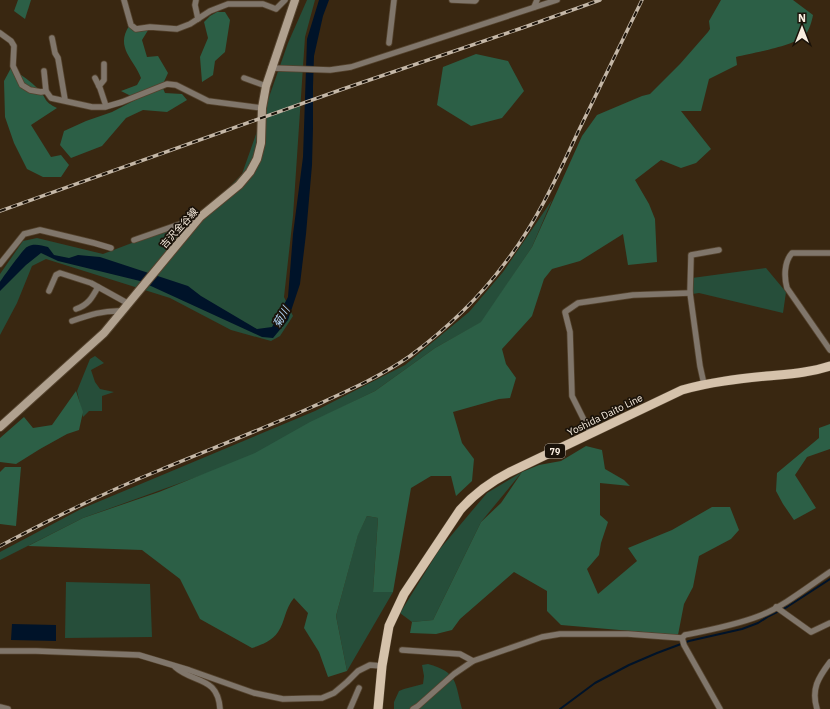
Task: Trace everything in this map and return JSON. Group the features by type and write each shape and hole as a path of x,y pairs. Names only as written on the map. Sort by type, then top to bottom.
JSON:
{"main road":[{"name":"吉沢金谷線","path":"0,427 104,333 200,217 239,185 250,172 257,158 261,143 262,108 266,86 295,0"},
{"name":"Yoshida Daito Line","path":"382,666 389,626 404,594 460,510 470,498 493,481 682,390 704,384 735,379 814,372 830,366"},
{"name":"79","path":"378,709 382,666"}],"street":[{"path":"124,0 131,25 136,29 150,27 177,28 190,24 210,11 228,4 263,4 276,9 285,0"},
{"path":"196,0 195,5 198,19"},
{"path":"389,43 394,0"},
{"path":"452,0 476,0"},
{"path":"534,8 537,0"},
{"path":"271,68 330,70 351,66 557,0"},
{"path":"0,33 11,41 14,46 13,66 22,85 30,90 41,92 46,91"},
{"path":"52,38 55,53 58,58 65,100"},
{"path":"99,86 104,80 104,64"},
{"path":"44,71 46,91 51,98 92,107 106,106 122,102 166,84 176,85 208,101 262,108"},
{"path":"95,78 106,106"},
{"path":"244,78 266,86"},
{"path":"134,240 200,217"},
{"path":"0,264 24,234 40,230 94,242 111,248"},
{"path":"704,384 700,366 690,293 691,255 719,250"},
{"path":"830,253 792,253 788,258 786,282 787,288 830,350"},
{"path":"49,291 56,275 60,273 91,283 98,288 130,302"},
{"path":"76,309 83,306 90,300 98,288"},
{"path":"590,434 572,396 570,332 565,312 578,303 633,295 690,293"},
{"path":"72,321 99,312 112,310 122,311"},
{"path":"720,709 683,641 685,635 717,629 760,616 777,608 830,572"},
{"path":"777,608 811,632 830,623"},
{"path":"413,709 454,674 474,661 542,637 560,634 628,634 683,641"},
{"path":"402,650 460,654 474,661"},
{"path":"0,651 139,655 254,693 282,699 322,698 334,693 358,671 370,665 382,666"},
{"path":"817,709 814,700 817,681 830,662"},
{"path":"172,665 178,670 213,687 219,700 220,709"},
{"path":"350,709 359,688"},
{"path":"0,707 8,709"}],"green space":[{"path":"18,0 31,0 25,19 14,11"},
{"path":"307,0 315,0 305,37 293,216 284,297 293,316 280,336 271,341 231,330 170,298 46,259 32,266 17,303 0,335 0,274 23,241 37,238 103,254 200,217 242,174 288,43"},
{"path":"721,0 793,0 813,15 808,31 800,39 783,46 736,57 737,65 709,79 701,111 681,111 711,149 696,163 681,168 661,160 635,180 649,204 655,219 657,262 628,265 623,234 580,261 552,269 544,279 532,316 502,349 506,364 516,378 510,398 499,399 453,412 462,443 474,459 472,481 456,496 451,476 431,476 411,488 393,592 373,592 378,518 367,516 358,535 336,616 347,671 328,677 319,652 304,628 308,613 294,598 276,635 259,646 252,648 200,619 180,579 142,550 28,546 83,518 159,492 255,453 310,422 375,391 435,348 481,322 532,247 582,136 597,115 650,94 680,64 708,32 710,29 709,21"},
{"path":"217,12 225,12 230,20 225,52 215,61 213,75 202,82 200,57 208,38 204,22"},
{"path":"129,26 150,27 142,40 147,57 158,56 168,73 162,86 165,93 182,94 187,100 167,112 143,110 126,118 102,146 71,158 60,145 64,131 86,121 112,112 137,99 121,91 137,85 141,78 125,47 125,34"},
{"path":"476,54 508,61 524,91 502,118 471,126 437,105 443,67"},
{"path":"11,68 33,84 48,102 57,108 31,125 51,157 61,155 69,165 61,177 43,177 27,169 14,143 5,117 4,81"},
{"path":"552,200 532,247 482,322 435,348 375,391 314,421 258,455 83,518 0,560 0,552 81,509 315,411 405,365 469,312 503,272"},
{"path":"766,268 786,292 783,313 699,293 692,294 692,278"},
{"path":"95,356 104,363 91,370 95,382 100,389 114,392 102,396 102,411 89,411 83,417 77,391 90,359"},
{"path":"76,391 83,412 79,430 67,434 16,464 0,462 0,438 24,417 33,428 52,425"},
{"path":"830,424 830,449 807,457 795,475 816,508 794,520 776,491 777,473 819,438 819,428"},
{"path":"586,446 602,450 605,469 624,480 630,486 600,483 600,515 608,522 601,543 599,555 587,569 598,594 637,561 628,548 672,530 712,507 730,507 739,530 731,539 699,556 693,587 684,604 678,635 561,625 547,611 547,591 514,572 460,619 452,630 436,634 410,633 412,622 433,620 481,522 501,503 522,472 539,465 561,461"},
{"path":"5,467 21,467 16,526 0,524 0,472"},
{"path":"522,472 481,522 433,620 412,622 400,613 439,550 487,493"},
{"path":"367,516 378,518 373,592 393,592 347,671 336,616 358,534"},
{"path":"66,582 150,584 152,637 65,638"},
{"path":"428,664 445,671 454,680 462,709 394,709 394,702 399,691 423,684 424,676 422,665"}],"water":[{"name":"菊川","path":"319,0 329,0 323,16 314,56 312,165 300,284 288,320 273,338 262,337 140,281 58,261 41,253 26,265 0,291 0,282 25,249 32,245 40,245 48,247 54,255 69,258 78,255 100,257 188,286 201,296 257,329 272,327 288,297 293,234 303,157 307,39"},
{"path":"12,624 56,625 56,641 11,640"}],"waterway":[{"path":"560,709 595,683 629,665 689,641 742,629 758,623 787,607 830,579"}],"railway":[{"path":"0,211 343,89 600,0"},
{"path":"0,546 59,515 119,487 350,390 399,364 436,335 461,313 484,289 527,232 554,183 642,0"}]}
